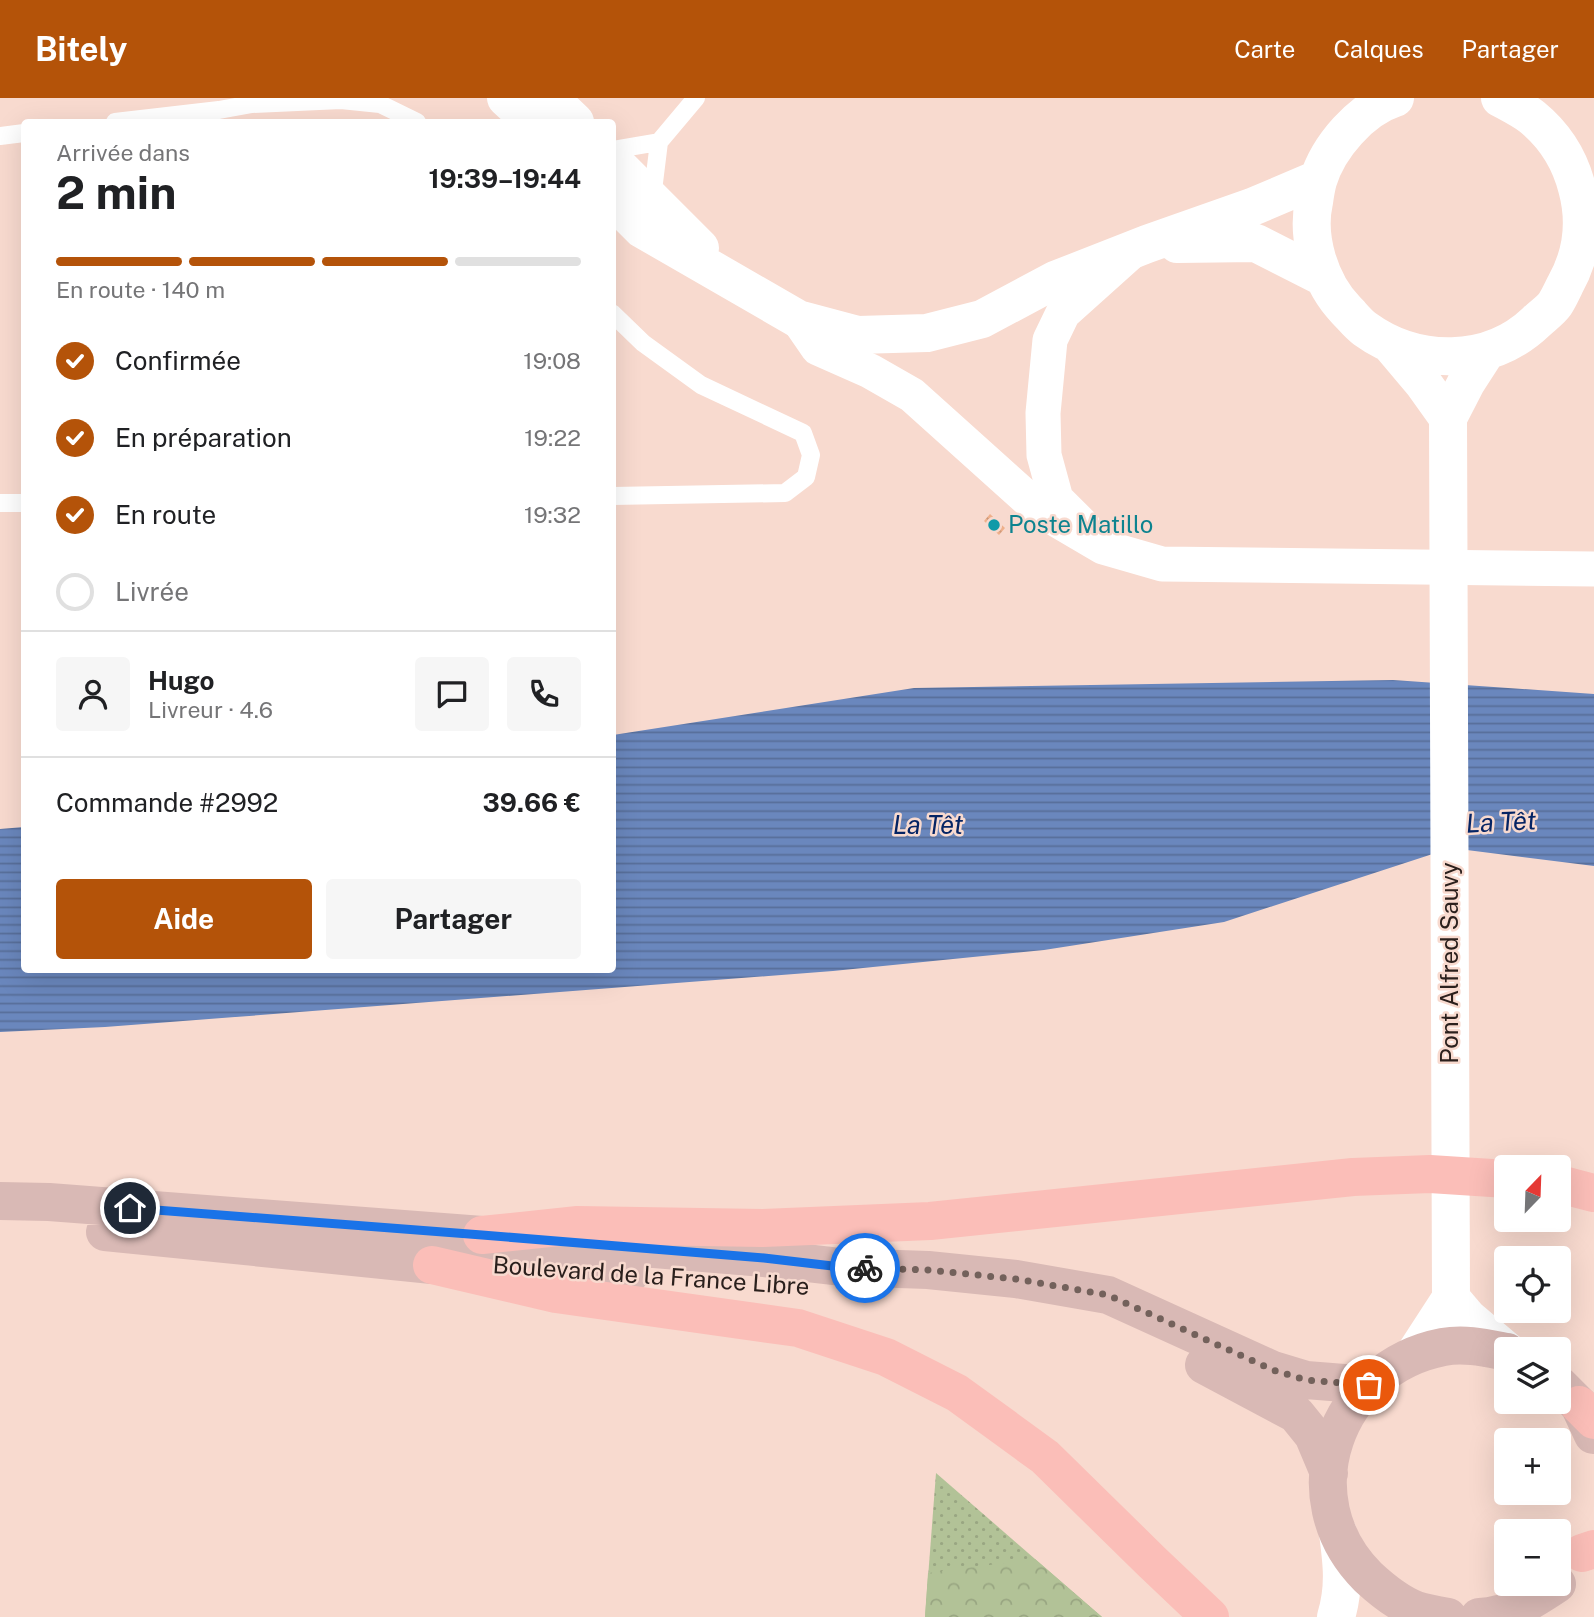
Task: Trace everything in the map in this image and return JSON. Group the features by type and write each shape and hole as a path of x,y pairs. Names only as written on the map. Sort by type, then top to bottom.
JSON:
{"highway":[{"path":"482,1235 578,1225 763,1228 930,1221 1353,1177 1430,1174 1494,1178"},
{"path":"1572,1187 1594,1193"},
{"path":"432,1265 556,1294 798,1328 886,1357 957,1393 1045,1457 1210,1617"}],"main road":[{"path":"506,98 528,119"},
{"path":"550,98 572,119"},
{"path":"1390,99 1358,120 1334,147 1318,179 1312,212 1314,245 1323,277 1340,304 1363,328 1391,345 1422,355 1454,357 1486,352 1524,334 1553,306 1584,266 1581,204 1583,177 1556,141 1516,104"},
{"path":"616,164 739,286"},
{"path":"616,203 642,229 798,319 858,335 927,333 982,319 1055,280 1252,207 1318,179"},
{"path":"1141,246 1256,243 1323,277"},
{"path":"1391,345 1448,418 1486,352"},
{"name":"Pont Alfred Sauvy","path":"1448,418 1451,1280"},
{"name":"Boulevard de la France Libre","path":"0,1201 49,1202 482,1235 841,1267 928,1270 1016,1279 1108,1295 1273,1370 1306,1380 1369,1385"},
{"name":"Boulevard de la France Libre","path":"0,1225 46,1226 432,1265 494,1264 995,1301 1092,1318 1162,1343 1296,1414 1313,1434 1328,1473"},
{"path":"1451,1280 1468,1318 1494,1340"},
{"path":"1414,1355 1451,1280"},
{"path":"1336,1617 1342,1595 1343,1573 1338,1533 1330,1504 1328,1473 1335,1440 1348,1410 1369,1385 1390,1367 1414,1355 1446,1346 1494,1349"},
{"path":"1338,1533 1356,1565 1383,1591 1415,1609 1448,1617"},
{"path":"1479,1617 1490,1617 1527,1605 1577,1559"}],"street":[{"path":"1103,547 1056,499 1044,455 1043,413 1050,340 1063,313 1141,246"},
{"path":"798,319 818,348 870,371 912,395 1040,510 1103,547 1162,564 1594,569"}],"lane":[{"path":"652,200 659,142 696,98"},
{"path":"168,119 220,116 252,101 341,100 380,104 411,119"},
{"path":"0,136 21,133"},
{"path":"616,149 659,142"},
{"path":"616,317 643,343 701,385 803,433 811,455 806,477 785,493 616,496"},
{"path":"0,503 21,503"}],"green space":[{"path":"936,1473 1102,1617 925,1617"},
{"path":"1035,1559 1102,1617 925,1617 928,1573"}],"water":[{"name":"La Têt","path":"1393,680 1594,694 1594,866 1451,848 1224,922 1044,950 833,971 105,1027 0,1032 0,829 21,827 21,973 616,973 616,735 914,688"}],"building":[{"name":"Poste Matillo","path":"990,514 1005,528 999,535 984,521"}],"way so far":[{"path":"865,1268 928,1270 1016,1279 1108,1295 1273,1370 1306,1380 1369,1385"}],"place":[{"name":"Poste Matillo","path":"994,525"}],"route":[{"path":"130,1208 865,1268"}]}
